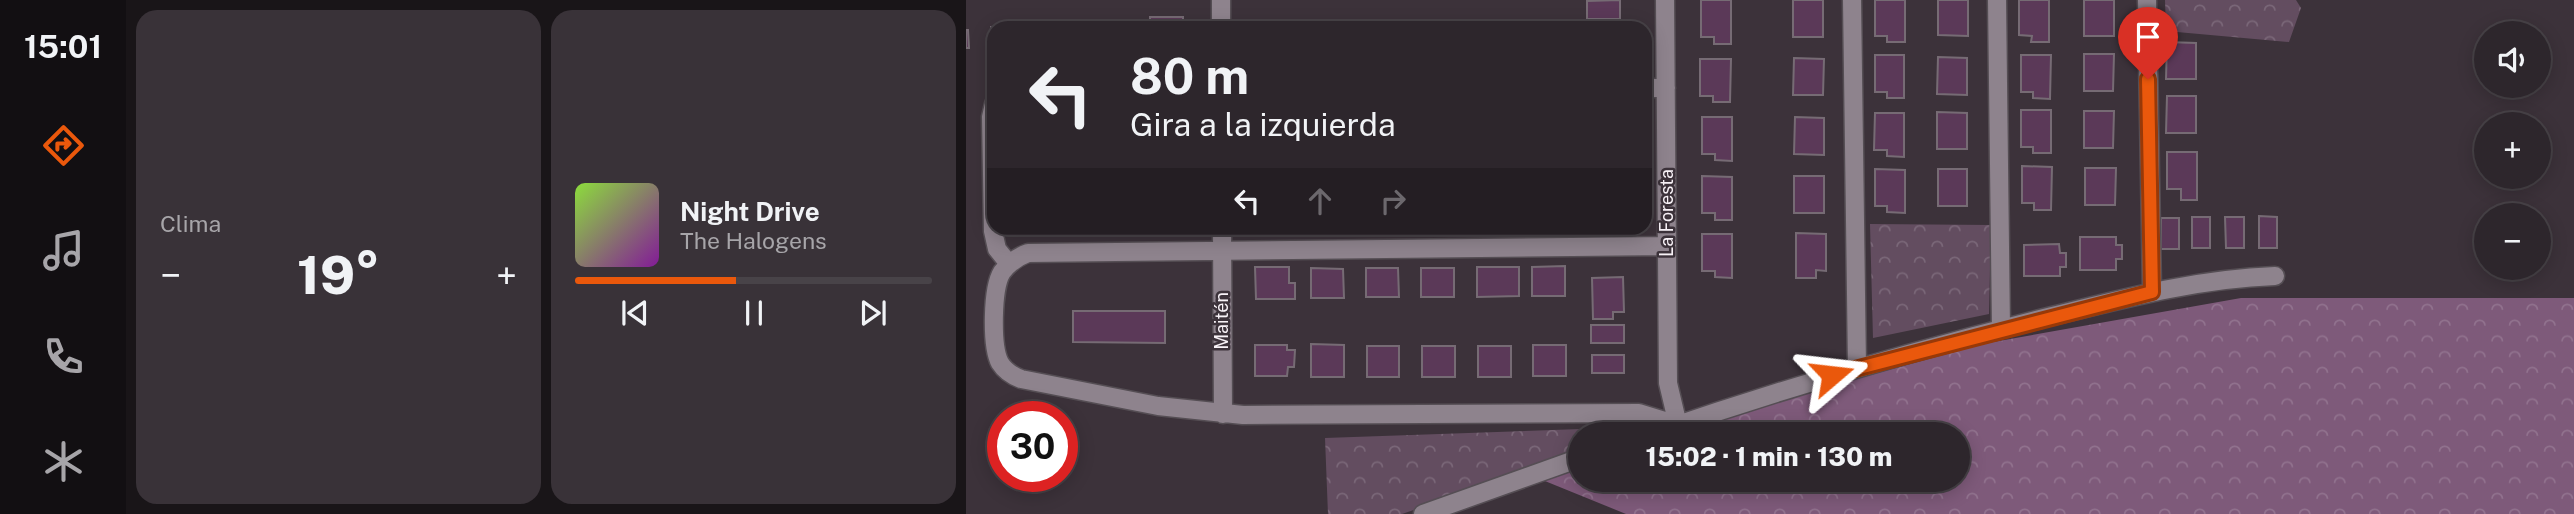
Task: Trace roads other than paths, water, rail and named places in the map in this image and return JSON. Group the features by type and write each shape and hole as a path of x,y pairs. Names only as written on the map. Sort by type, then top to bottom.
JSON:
{"street":[{"path":"1221,0 1221,21"},
{"name":"La Foresta","path":"1665,0 1668,383 1677,422"},
{"path":"1852,0 1857,367"},
{"path":"1997,0 2001,329"},
{"path":"2147,0 2152,292"},
{"path":"1652,88 1666,88"},
{"path":"994,235 997,248 1009,264"},
{"name":"Maitén","path":"1222,235 1223,414"},
{"path":"1667,246 1039,251 1028,253 1009,264 996,285 995,343 999,361 1013,376 1032,383 1223,414 1639,413 1668,422"},
{"path":"1687,422 1857,367 2001,329 2152,292 2214,280 2275,276"},
{"path":"1423,514 1568,462"}]}
